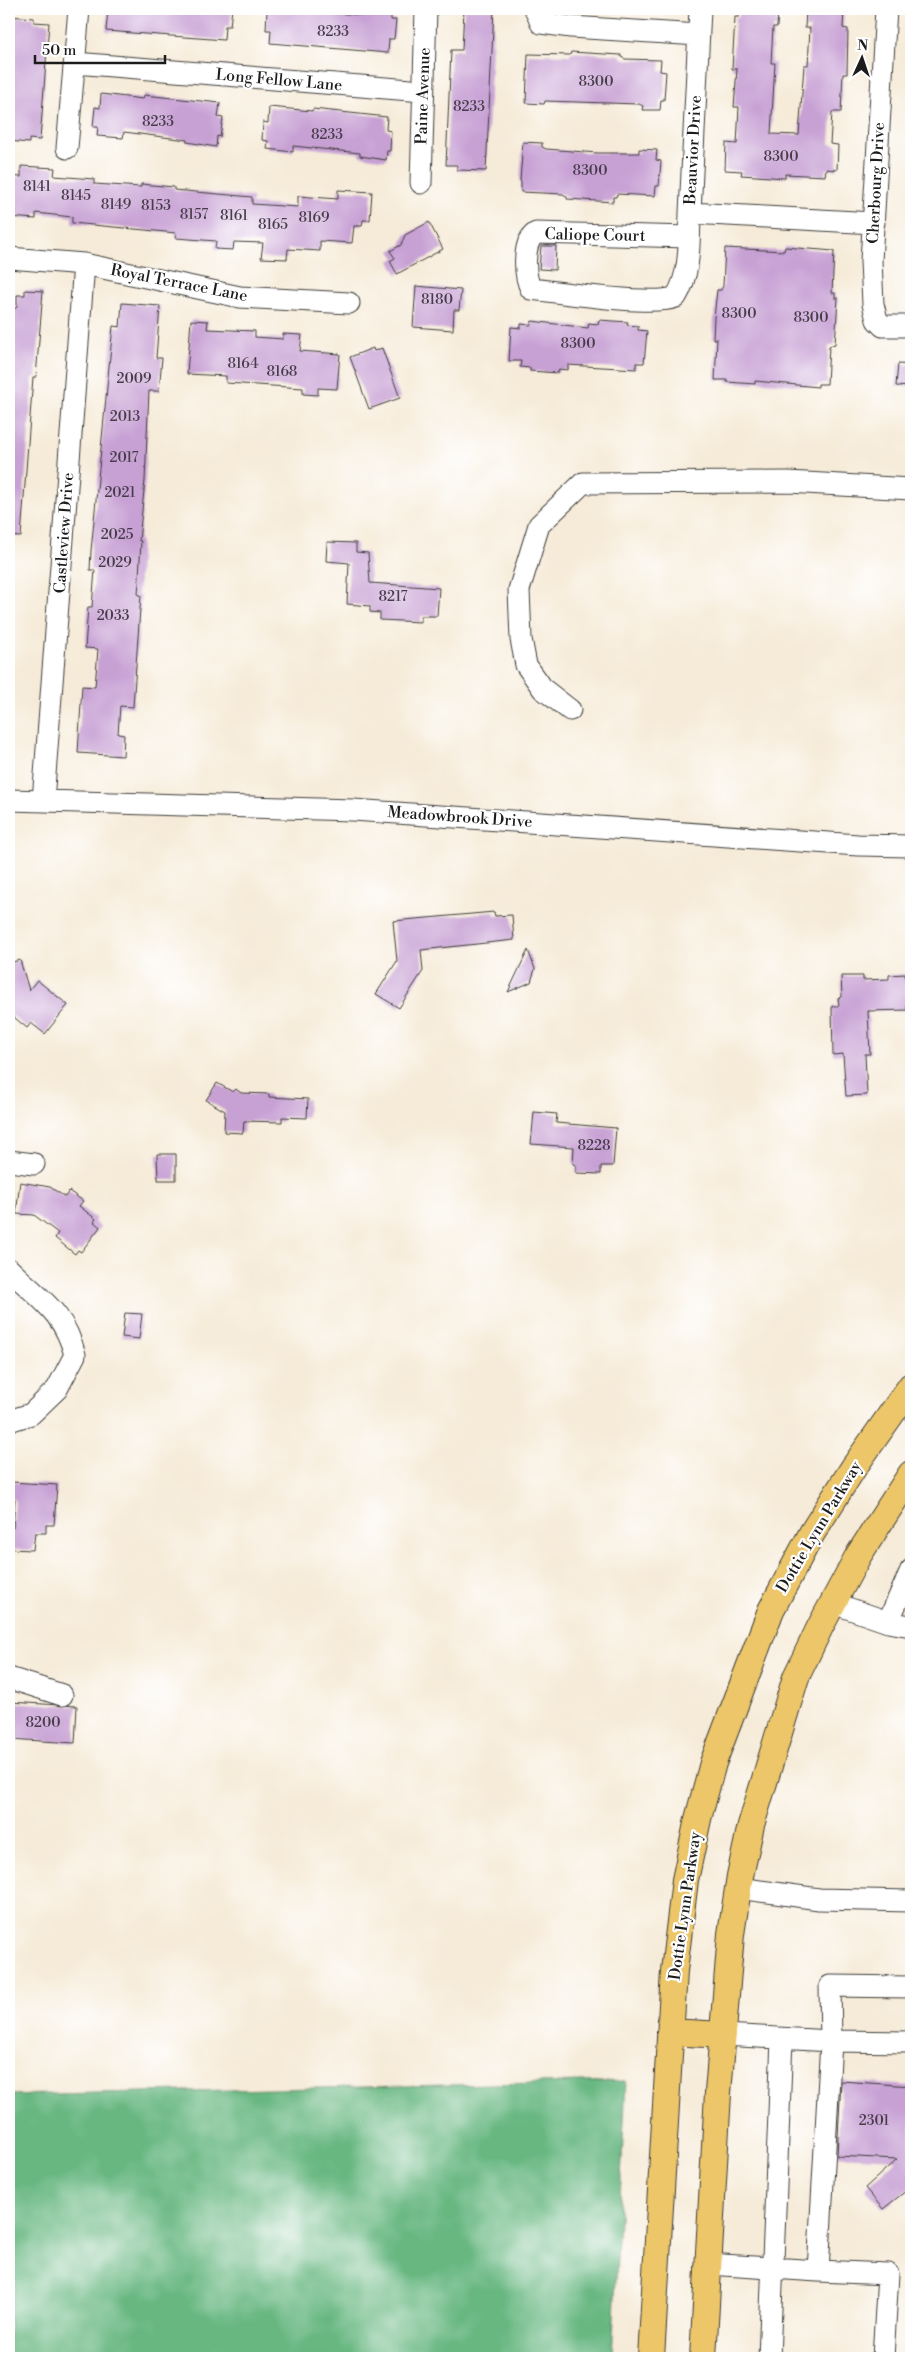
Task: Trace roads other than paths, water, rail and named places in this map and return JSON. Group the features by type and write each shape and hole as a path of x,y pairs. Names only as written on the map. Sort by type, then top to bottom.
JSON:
{"main road":[{"name":"Dottie Lynn Parkway","path":"651,2358 674,1971 685,1880 698,1819 713,1763 771,1610 812,1533 848,1475 911,1386"},
{"path":"703,2358 731,1934 751,1825 796,1677 858,1556 911,1474"},
{"path":"670,2032 723,2035"}],"street":[{"path":"67,148 79,9"},
{"name":"Paine Avenue","path":"421,183 426,9"},
{"path":"535,9 541,23 571,27 699,35"},
{"name":"Beauvior Drive","path":"681,289 687,271 700,9"},
{"name":"Cherbourg Drive","path":"886,9 874,223 873,304 876,320 882,326 911,326"},
{"name":"Long Fellow Lane","path":"75,63 423,91"},
{"path":"690,213 874,223"},
{"name":"Caliope Court","path":"681,289 676,297 670,300 642,301 531,289 527,281 527,243 530,237 542,232 689,237"},
{"name":"Royal Terrace Lane","path":"9,258 84,264 240,296 349,303"},
{"name":"Castleview Drive","path":"43,801 84,264"},
{"path":"570,710 543,689 526,665 521,639 519,590 539,525 584,483 788,482 911,489"},
{"name":"Meadowbrook Drive","path":"9,800 352,810 858,845 911,846"},
{"path":"9,1161 34,1164"},
{"path":"9,1268 57,1313 70,1334 75,1355 57,1388 31,1414 9,1421"},
{"path":"888,1622 911,1570"},
{"path":"833,1603 888,1622 911,1626"},
{"path":"9,1678 62,1695"},
{"path":"738,1888 819,1899 911,1901"},
{"path":"818,2271 831,2042 830,1986 911,1988"},
{"path":"723,2035 831,2042 911,2042"},
{"path":"769,2358 782,2039"},
{"path":"708,2264 888,2274 883,2358"}]}
